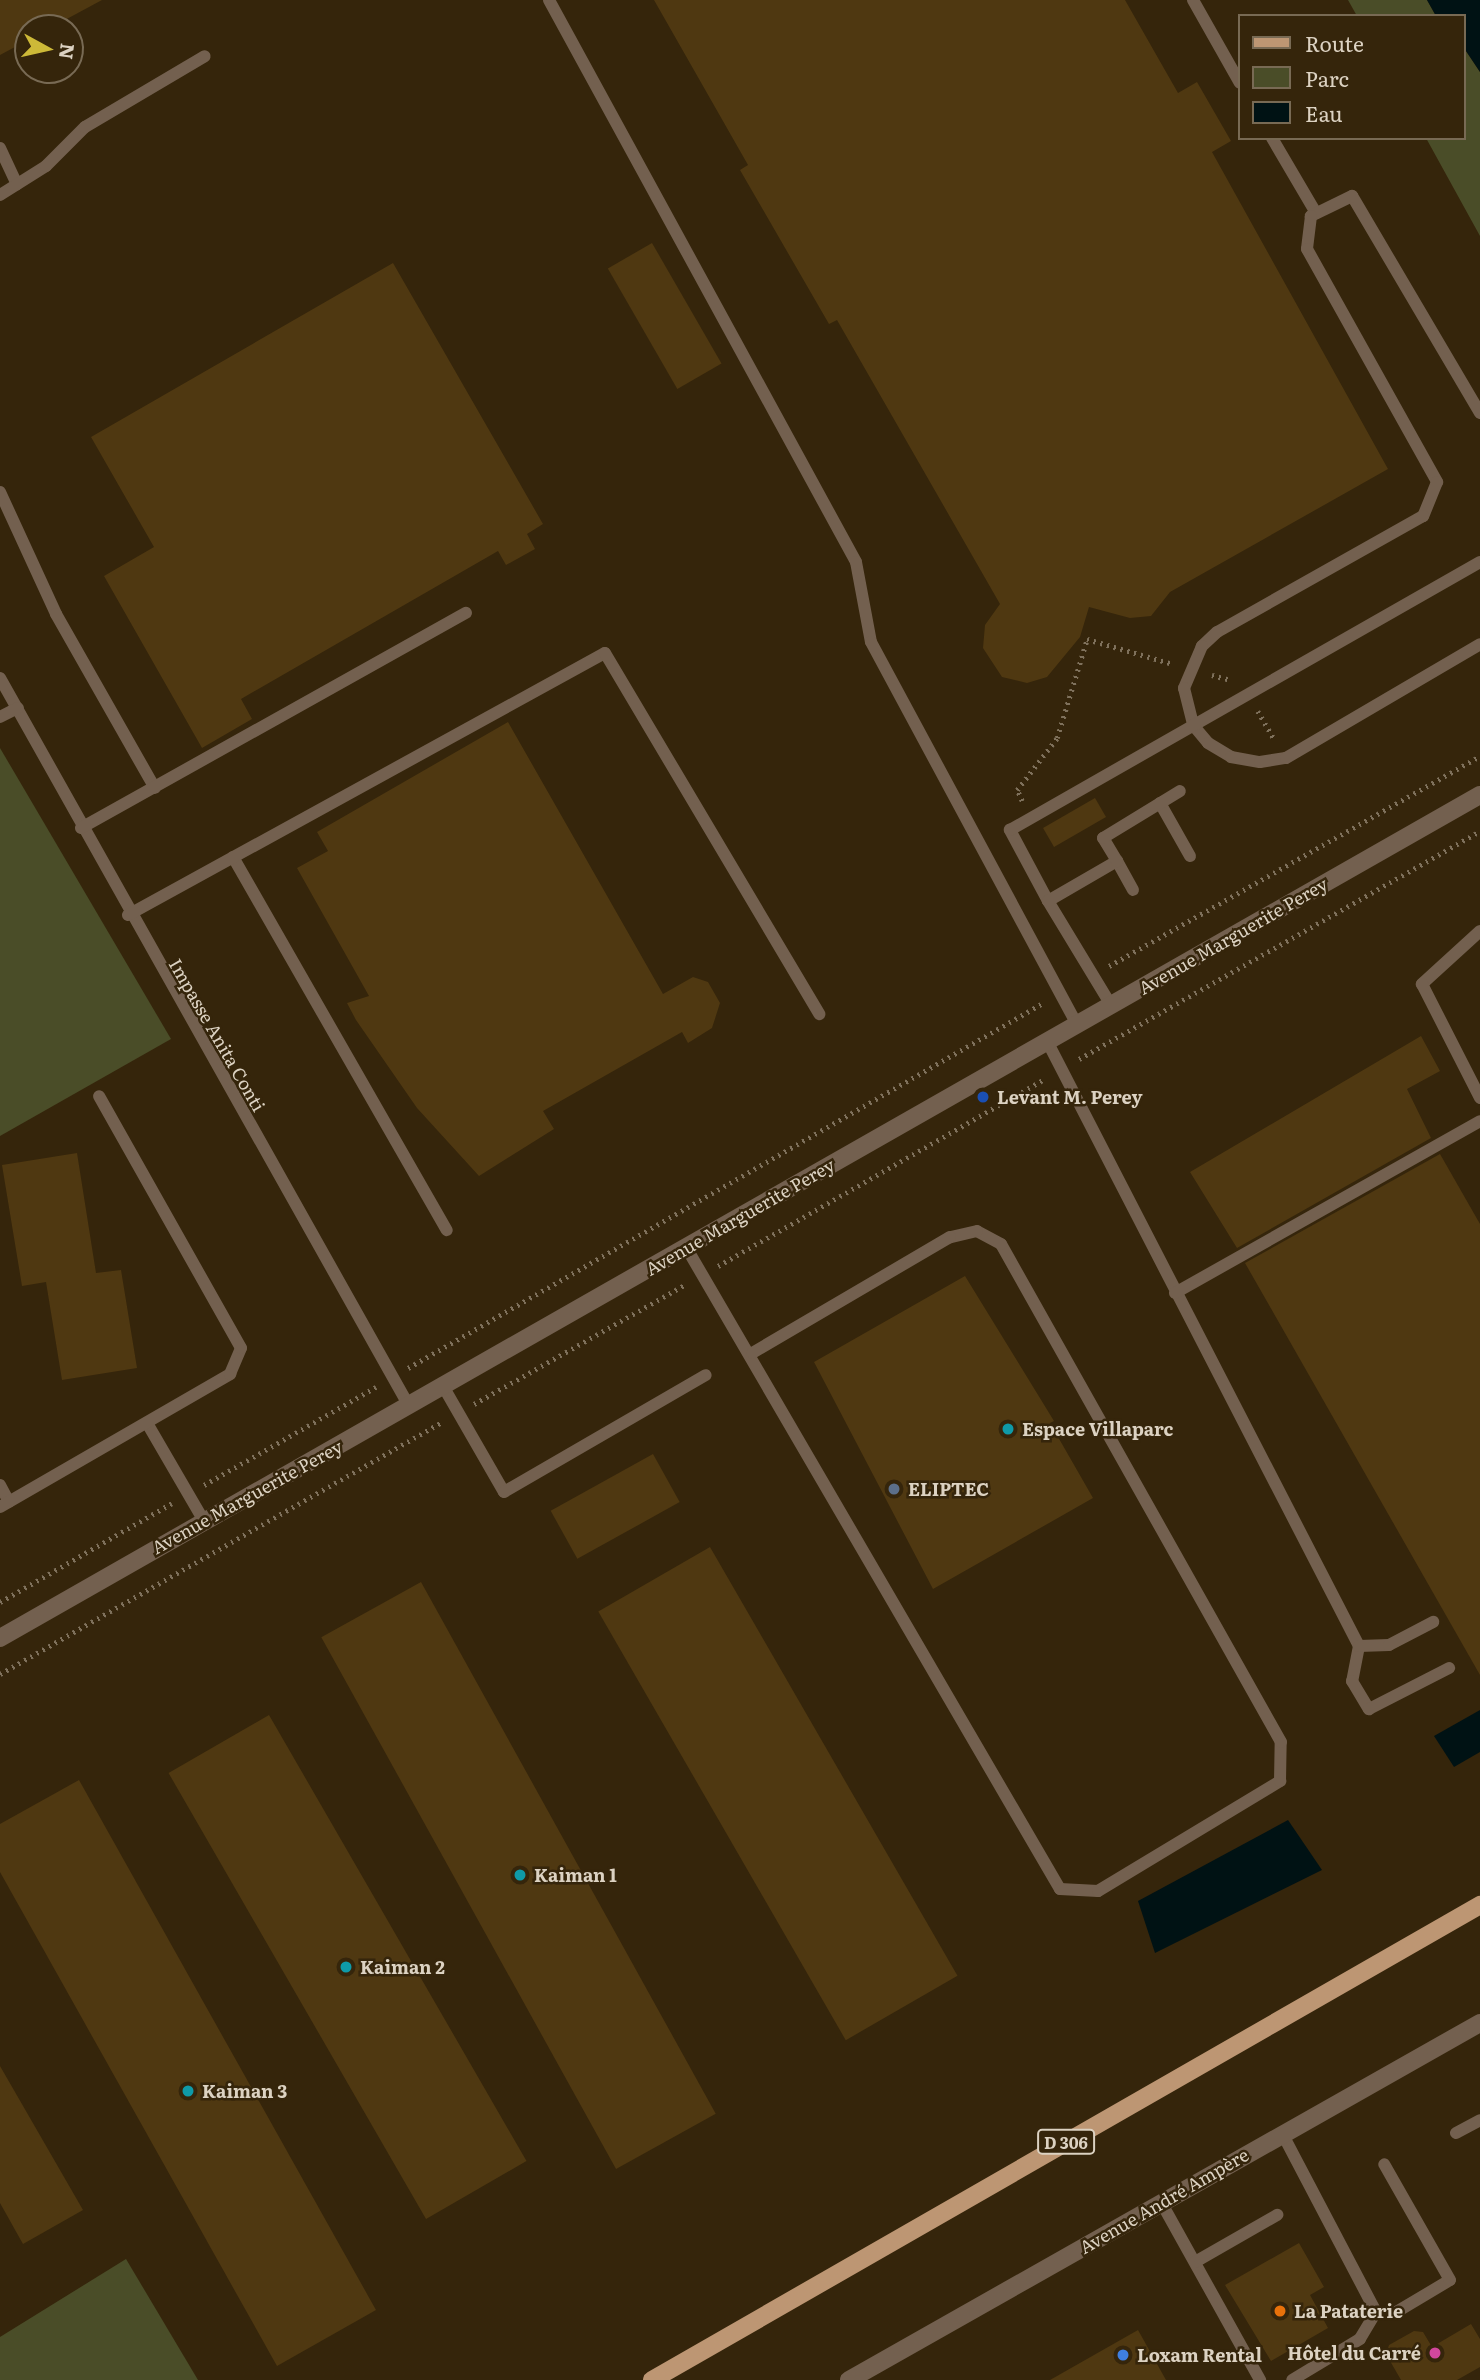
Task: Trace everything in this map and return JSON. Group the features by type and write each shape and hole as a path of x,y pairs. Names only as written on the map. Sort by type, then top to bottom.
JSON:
{"main road":[{"name":"D 306","path":"652,2380 1480,1905"}],"street":[{"name":"Avenue Marguerite Perey","path":"0,1637 1480,795"},
{"name":"Avenue André Ampère","path":"849,2380 1480,2022"}],"lane":[{"path":"550,0 856,562 871,642 1077,1024"},
{"path":"1193,0 1238,79"},
{"path":"0,195 85,127 205,56"},
{"path":"1273,140 1316,213 1307,249 1437,482 1423,516 1217,632 1189,669 1184,688 1193,725 1231,757 1286,758 1480,644"},
{"path":"0,148 17,184"},
{"path":"1316,213 1352,196 1480,413"},
{"path":"0,492 56,614 155,788"},
{"path":"1111,1006 1048,901 1010,830 1480,562"},
{"path":"81,828 124,799 155,788 466,613"},
{"path":"128,915 605,653 820,1014"},
{"name":"Impasse Anita Conti","path":"0,678 128,915 409,1406"},
{"path":"0,717 18,708"},
{"path":"1133,890 1103,838 1180,791"},
{"path":"1160,803 1190,856"},
{"path":"233,857 447,1230"},
{"path":"1048,901 1117,861"},
{"path":"1480,931 1423,984 1480,1098"},
{"path":"1047,1041 1359,1646 1352,1681 1369,1709 1449,1668"},
{"path":"0,1485 5,1504 230,1374 241,1348 99,1096"},
{"path":"1175,1293 1480,1121"},
{"path":"686,1247 752,1353 1060,1889 1098,1891 1280,1781 1281,1742 1001,1244 977,1231 950,1237 752,1353"},
{"path":"443,1386 504,1492 706,1375"},
{"path":"147,1423 204,1521"},
{"path":"1359,1646 1389,1645 1433,1622"},
{"path":"1456,2133 1480,2120"},
{"path":"1282,2133 1376,2312"},
{"path":"1376,2312 1393,2314 1450,2280 1384,2164"},
{"path":"1161,2202 1260,2380"},
{"path":"1195,2262 1277,2215"},
{"path":"1292,2380 1360,2339 1376,2312"}],"path":[{"path":"1031,818 1017,790 1057,738 1087,639 1240,682 1277,743"},
{"path":"1092,975 1480,755"},
{"path":"0,1674 1480,831"},
{"path":"0,1602 1060,993"}],"green space":[{"path":"1348,0 1427,0 1435,14 1356,14"},
{"path":"1466,51 1480,72 1480,236 1427,140 1466,140"},
{"path":"0,748 171,1039 0,1136"},
{"path":"126,2259 198,2380 0,2380 0,2337"}],"water":[{"path":"1427,0 1480,0 1480,72 1466,51 1466,14 1435,14"},
{"path":"1480,1710 1480,1752 1454,1767 1434,1736"},
{"path":"1288,1820 1322,1870 1155,1953 1138,1901"}],"building":[{"path":"0,0 102,0 76,14 14,14 14,48 0,55"},
{"path":"654,0 1125,0 1178,93 1197,82 1231,141 1212,152 1388,469 1170,592 1151,616 1130,618 1089,607 1080,637 1047,677 1027,683 1002,677 983,648 985,625 1000,604 837,320 829,324 740,170 748,165"},
{"path":"652,243 722,363 677,389 608,268"},
{"path":"393,263 543,524 527,534 535,549 506,565 498,551 241,699 252,719 202,748 104,576 154,547 91,437"},
{"path":"508,722 663,994 693,977 708,982 720,1003 712,1028 688,1043 682,1032 543,1111 554,1129 479,1176 417,1108 356,1020 347,1003 369,996 297,868 328,851 317,832"},
{"path":"1095,798 1106,817 1054,847 1043,828"},
{"path":"1421,1036 1440,1071 1407,1089 1431,1138 1237,1248 1190,1172"},
{"path":"77,1153 96,1273 121,1270 137,1368 62,1380 46,1282 22,1286 2,1165"},
{"path":"1440,1154 1480,1224 1480,1675 1245,1263"},
{"name":"Espace Villaparc","path":"965,1276 1054,1421 1050,1423 1093,1498 933,1589 814,1362"},
{"path":"653,1454 680,1502 577,1559 551,1511"},
{"path":"710,1547 958,1976 846,2040 598,1612"},
{"name":"Kaiman 1","path":"421,1582 716,2114 616,2169 321,1637"},
{"name":"Kaiman 2","path":"269,1715 527,2161 426,2219 169,1773"},
{"name":"Kaiman 3","path":"79,1780 376,2310 277,2366 0,1872 0,1824"},
{"path":"0,2066 83,2210 23,2244 0,2203"},
{"name":"La Pataterie","path":"1299,2243 1324,2287 1310,2295 1328,2328 1271,2361 1225,2285"},
{"name":"Hôtel du Carré","path":"1471,2324 1480,2339 1480,2367 1457,2380 1401,2380 1386,2354 1389,2345 1414,2331 1423,2332 1432,2347"},
{"name":"Loxam Rental","path":"1138,2330 1166,2380 1050,2380"}],"place":[{"name":"Levant M. Perey","path":"983,1097"},
{"name":"Espace Villaparc","path":"1008,1429"},
{"name":"ELIPTEC","path":"894,1489"},
{"name":"Kaiman 1","path":"520,1875"},
{"name":"Kaiman 2","path":"346,1967"},
{"name":"Kaiman 3","path":"188,2091"},
{"name":"La Pataterie","path":"1280,2311"},
{"name":"Hôtel du Carré","path":"1435,2353"},
{"name":"Loxam Rental","path":"1123,2355"}]}
